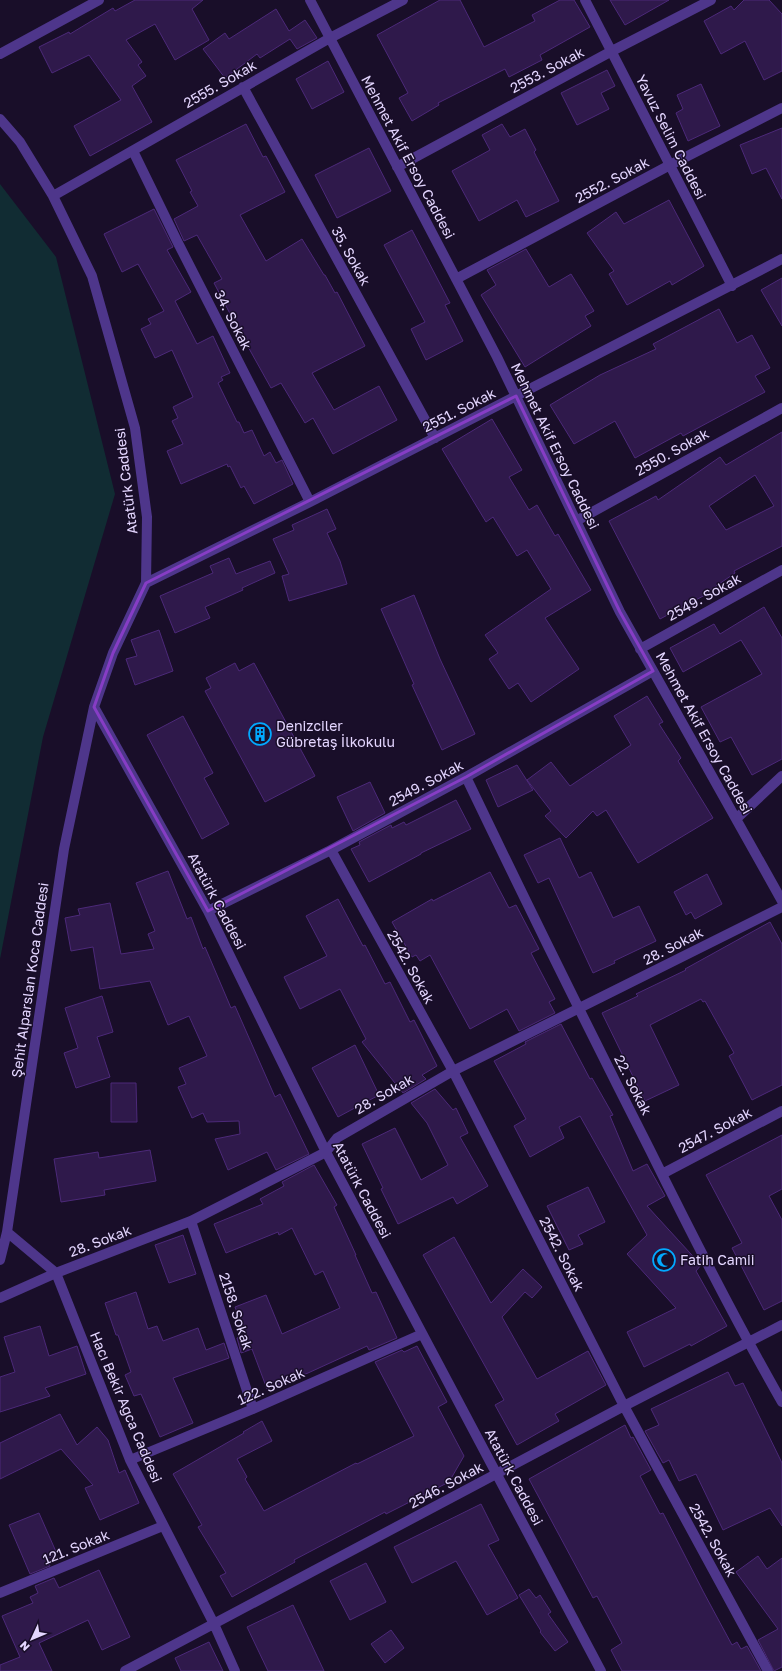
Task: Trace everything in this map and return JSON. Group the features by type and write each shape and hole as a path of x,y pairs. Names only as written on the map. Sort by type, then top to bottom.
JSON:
{"street":[{"path":"0,54 99,0"},
{"name":"Mehmet Akif Ersoy Caddesi","path":"310,0 516,396 620,612 782,901"},
{"name":"2555. Sokak","path":"53,196 330,38 403,0"},
{"name":"Yavuz Selim Caddesi","path":"585,0 732,286"},
{"name":"2553. Sokak","path":"397,167 612,51 711,0"},
{"name":"35. Sokak","path":"243,87 435,438"},
{"name":"2552. Sokak","path":"456,279 670,165 782,108"},
{"name":"Atatürk Caddesi","path":"0,119 20,142 53,196 92,276 135,428 147,517 146,583 113,653 94,706 208,911 326,1152 498,1474 601,1671"},
{"name":"34. Sokak","path":"133,151 177,241 310,502"},
{"name":"2551. Sokak","path":"146,583 310,502 782,259"},
{"name":"2550. Sokak","path":"576,521 782,408"},
{"name":"2549. Sokak","path":"640,648 782,570"},
{"name":"2549. Sokak","path":"208,911 331,850 466,777 653,671"},
{"name":"Şehit Alparslan Koca Caddesi","path":"0,1260 7,1232 64,849 94,706"},
{"path":"736,819 782,776"},
{"name":"22. Sokak","path":"466,777 579,1009 662,1174 748,1343 782,1402"},
{"name":"2542. Sokak","path":"331,850 453,1071 624,1406 768,1671"},
{"name":"28. Sokak","path":"0,1298 56,1272 191,1220 326,1152 337,1138 453,1071 782,907"},
{"name":"2547. Sokak","path":"662,1174 782,1111"},
{"name":"2158. Sokak","path":"191,1220 253,1409"},
{"name":"Hacı Bekir Ağca Caddesi","path":"7,1232 56,1272 130,1460 214,1624 235,1671"},
{"name":"2546. Sokak","path":"125,1671 624,1406 782,1325"},
{"name":"122. Sokak","path":"130,1460 253,1409 422,1334"},
{"name":"121. Sokak","path":"0,1593 163,1526"}],"highlighted area":[{"path":"516,396 620,612 653,671 466,777 208,911 94,707 113,653 146,583"}],"green space":[{"path":"0,184 56,257 115,494 43,737 0,959"}],"building":[{"path":"135,0 203,0 192,9 209,40 175,60 155,24 126,40 142,62 138,65 146,76 132,86 152,122 90,156 74,126 121,100 89,55 52,73 39,47 69,32 70,34 113,8 115,11"},
{"path":"440,0 460,0 484,47 535,21 532,15 560,0 574,0 590,27 540,55 542,60 509,77 505,69 438,103 439,105 412,121 399,98 408,93 377,35"},
{"path":"610,0 669,0 625,25"},
{"path":"744,0 769,0 782,14 782,71 764,80 745,41 721,54 704,21 731,6 734,10"},
{"path":"276,9 289,31 305,20 317,38 297,49 290,39 260,58 257,54 225,78 203,49 225,33 229,39"},
{"path":"328,61 344,92 312,109 296,79"},
{"path":"607,70 615,86 601,93 609,109 577,125 561,93"},
{"path":"701,84 720,126 688,141 676,113 683,109 677,95"},
{"path":"246,124 263,157 266,156 285,192 240,215 266,261 302,239 335,293 337,292 365,346 312,373 334,410 379,386 397,420 333,454 313,418 305,423 281,383 271,388 214,283 222,279 197,235 184,241 174,219 198,206 176,160"},
{"path":"502,124 510,137 525,129 536,150 534,152 559,201 526,217 517,200 479,221 452,171 490,150 482,135"},
{"path":"782,128 782,199 766,168 752,174 740,145"},
{"path":"369,148 391,191 337,218 315,175"},
{"path":"669,200 704,266 672,285 670,281 627,305 609,274 614,271 587,233 616,212 624,224"},
{"path":"154,209 173,247 167,250 191,292 175,301 197,344 213,336 230,373 221,377 223,380 218,383 244,433 252,430 264,456 270,452 276,463 282,460 293,484 254,504 244,486 241,488 230,466 228,467 227,464 181,484 167,451 183,444 172,421 178,418 173,407 193,397 172,350 155,358 141,329 151,324 148,319 164,311 138,264 122,272 104,234"},
{"path":"412,230 450,303 445,305 463,341 426,360 411,329 425,322 384,245"},
{"path":"526,249 549,287 571,274 594,311 585,316 591,326 525,367 481,295 496,285 487,270"},
{"path":"782,278 782,326 761,290"},
{"path":"719,309 737,343 752,335 770,368 755,376 765,392 683,436 681,433 635,458 615,421 574,444 550,405 600,375 656,349 653,344"},
{"path":"492,419 522,470 509,477 529,510 537,505 555,536 558,534 591,590 545,618 579,669 531,702 518,683 509,689 489,659 498,653 485,635 551,589 527,550 517,556 493,517 486,522 442,449"},
{"path":"782,432 782,546 734,571 735,573 706,593 707,594 660,619 609,521 656,496 658,500 720,457 726,465","holes":["755,475 774,506 726,530 709,506"]},
{"path":"327,509 336,529 327,533 340,561 347,584 289,601 282,576 289,574 273,539 294,530 292,525"},
{"path":"229,558 236,574 270,561 275,573 242,588 243,590 205,607 210,618 175,633 160,596 213,573 210,566"},
{"path":"414,595 440,659 475,734 442,750 412,685 414,684 381,609"},
{"path":"764,607 782,638 782,759 752,775 731,737 720,742 701,707 762,674 741,640 683,672 670,648 714,624 720,634"},
{"path":"159,630 173,671 135,685 126,659 137,656 131,640"},
{"name":"Denizciler Gübretaş İlkokulu","path":"235,663 239,671 254,663 315,776 265,802 205,691 211,688 206,678"},
{"path":"647,696 663,722 659,724 681,758 678,761 713,818 638,863 606,810 597,816 593,811 566,838 545,816 551,811 527,780 551,762 570,786 631,745 614,716"},
{"path":"183,716 213,773 204,778 229,824 202,839 147,735"},
{"path":"517,765 533,790 498,807 486,780"},
{"path":"370,782 385,813 353,831 337,797"},
{"path":"456,800 471,829 421,853 369,882 351,849 360,845 359,842 391,825 392,828 404,822 406,825"},
{"path":"560,838 579,878 591,872 613,918 639,906 656,941 593,973 549,878 538,883 524,855"},
{"path":"168,871 187,919 191,917 203,949 205,947 231,1008 235,1006 275,1097 280,1094 309,1154 276,1170 267,1152 228,1170 215,1139 240,1134 239,1121 207,1122 203,1113 192,1118 178,1087 186,1084 179,1068 207,1056 189,1016 168,1025 150,981 100,989 93,947 71,951 65,918 80,915 78,909 110,903 121,954 154,949 148,934 155,931 136,883"},
{"path":"490,872 509,908 516,905 539,949 531,953 555,999 549,1002 555,1013 519,1031 507,1009 470,1029 430,955 420,961 416,955 412,957 392,922 432,899 433,901"},
{"path":"707,874 722,904 695,919 691,912 686,915 674,892"},
{"path":"338,899 363,946 365,945 385,984 390,982 410,1022 414,1020 437,1066 422,1075 426,1079 403,1093 362,1042 366,1039 340,989 300,1009 284,977 327,956 306,916"},
{"path":"770,922 782,944 782,1085 752,1100 729,1056 734,1053 705,1001 703,1002 701,999 650,1025 679,1085 645,1101 602,1013 638,996 636,994 686,970 685,969"},
{"path":"102,996 113,1032 97,1037 110,1077 76,1088 64,1053 78,1048 65,1008"},
{"path":"561,1024 590,1079 592,1078 613,1115 610,1116 633,1171 647,1164 665,1196 647,1206 701,1265 696,1271 727,1326 691,1346 690,1344 644,1367 627,1332 676,1308 627,1254 647,1235 580,1116 559,1127 564,1138 530,1157 514,1126 526,1119 494,1061 526,1044 525,1042"},
{"path":"355,1045 379,1095 338,1117 312,1068"},
{"path":"111,1083 136,1083 137,1122 111,1122"},
{"path":"435,1089 453,1110 456,1108 468,1133 460,1137 488,1186 457,1204 453,1197 398,1224 362,1144 395,1128 421,1180 448,1165 427,1123 411,1103"},
{"path":"782,1135 782,1189 769,1196 782,1220 782,1301 764,1310 732,1248 742,1243 706,1175"},
{"path":"150,1150 156,1181 104,1190 105,1195 61,1202 54,1159 98,1152 99,1158"},
{"path":"314,1165 337,1205 334,1207 372,1293 376,1292 397,1338 369,1350 367,1346 308,1373 267,1389 252,1349 241,1353 237,1338 246,1335 235,1307 266,1295 282,1334 340,1308 323,1271 315,1275 292,1228 279,1235 278,1232 226,1253 214,1224 263,1204 260,1199 284,1186 282,1182"},
{"path":"588,1187 605,1222 578,1235 583,1244 569,1250 547,1206"},
{"path":"183,1235 196,1274 169,1283 155,1245"},
{"path":"454,1237 491,1303 523,1269 542,1287 532,1298 525,1292 502,1317 537,1379 588,1351 606,1385 555,1414 559,1421 517,1445 495,1405 504,1400 423,1255"},
{"path":"136,1292 148,1329 157,1326 163,1341 198,1328 206,1350 224,1343 229,1358 173,1378 193,1423 160,1437 141,1394 134,1396 125,1375 131,1372 105,1303"},
{"path":"40,1326 49,1356 77,1346 86,1374 45,1388 50,1396 0,1412 0,1377 15,1372 4,1337"},
{"path":"417,1346 447,1402 438,1407 464,1456 449,1482 386,1514 385,1512 294,1560 295,1562 232,1597 220,1576 226,1573 198,1527 202,1525 173,1474 262,1421 272,1441 237,1459 247,1477 245,1479 264,1511 356,1463 357,1464 414,1436 375,1362 402,1350 404,1352"},
{"path":"728,1372 735,1386 743,1383 782,1463 782,1526 770,1508 723,1530 696,1474 679,1481 669,1460 663,1463 645,1431 659,1425 651,1409"},
{"path":"60,1414 77,1445 97,1427 108,1440 119,1473 125,1470 139,1503 100,1520 85,1488 93,1485 61,1449 0,1479 0,1443"},
{"path":"625,1425 631,1438 633,1437 651,1470 640,1476 660,1514 663,1513 732,1645 737,1642 741,1649 747,1646 761,1671 622,1671 611,1650 622,1643 597,1596 593,1598 529,1479"},
{"path":"481,1504 499,1540 488,1545 518,1598 487,1615 456,1561 412,1583 394,1547"},
{"path":"39,1513 57,1554 47,1559 50,1566 30,1574 9,1525"},
{"path":"758,1556 767,1569 782,1558 782,1667 774,1671 758,1640 778,1629 736,1572"},
{"path":"366,1563 386,1602 350,1620 330,1581"},
{"path":"99,1570 130,1637 102,1650 88,1620 39,1643 52,1671 0,1671 0,1665 20,1657 2,1616 33,1603 30,1597 38,1593 35,1586 54,1578 59,1588"},
{"path":"529,1589 536,1598 540,1595 551,1612 548,1614 568,1642 555,1651 540,1632 541,1631 519,1595"},
{"path":"293,1605 324,1671 268,1671 247,1627"},
{"path":"391,1630 404,1648 385,1663 371,1644"},
{"path":"209,1642 223,1671 181,1671 175,1658"}],"place":[{"name":"Denizciler Gübretaş İlkokulu","path":"260,734"},
{"name":"Fatih Camii","path":"664,1260"}]}
